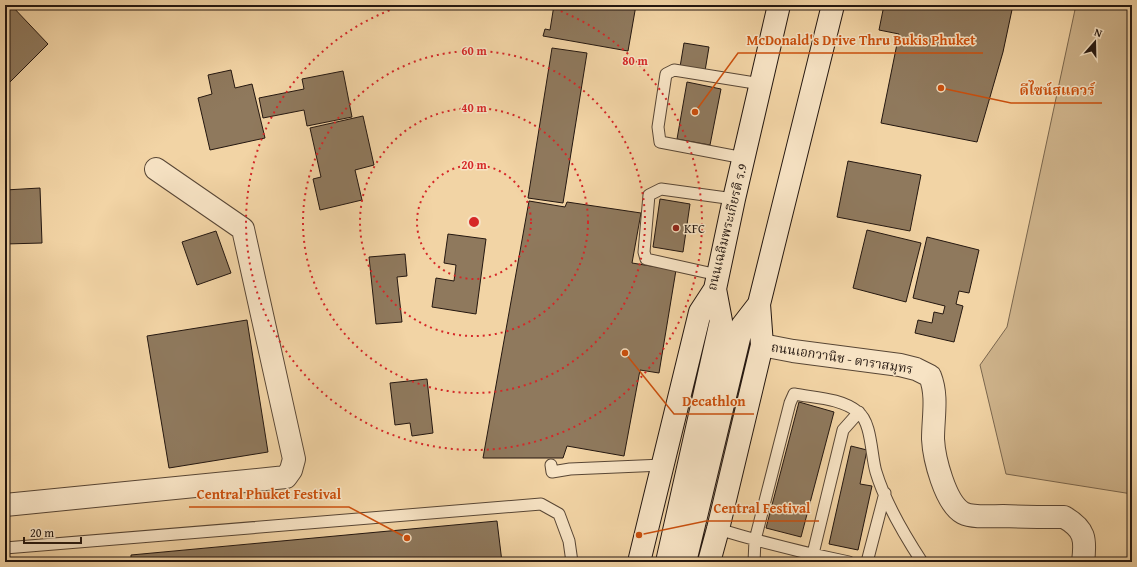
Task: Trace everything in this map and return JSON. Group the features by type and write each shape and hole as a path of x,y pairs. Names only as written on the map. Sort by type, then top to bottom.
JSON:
{"main road":[{"name":"ถนนเฉลิมพระเกียรติ ร.9","path":"639,562 700,312 716,282 779,5"},
{"path":"709,562 762,345 759,304 833,5"},
{"path":"5,505 286,477 291,470 294,459 243,229 156,169"},
{"path":"667,562 721,321 716,282"},
{"path":"685,562 742,326 759,304"},
{"name":"ถนนเอกวานิช - ดาราสมุทร","path":"762,345 793,351 900,365 916,369 930,376 934,385 935,395 933,420 934,452 946,493 954,503 963,513 979,516 1064,517 1075,523 1082,533 1084,548 1083,562"}],"lane":[{"path":"744,158 660,142 658,127 666,74 674,70 761,84"},
{"path":"716,282 704,271 646,259 644,252 649,194 660,189 734,199"},
{"path":"754,562 755,540 786,418 794,394 843,403 859,412 868,429 876,472 891,508 922,562"},
{"path":"812,558 843,430 859,412"},
{"path":"551,465 552,472 570,469 663,465"},
{"path":"867,562 885,493"},
{"path":"5,548 540,504 559,514 570,541 572,562"},
{"path":"718,529 812,558 849,562"}],"shaded area":[{"path":"1076,5 1132,5 1132,494 1006,474 980,365 1007,327"}],"building":[{"path":"5,5 11,5 48,44 5,87"},
{"path":"554,5 636,5 628,51 543,36 545,29 550,30"},
{"path":"884,5 1013,5 1003,52 977,142 881,123 899,34 879,30"},
{"path":"684,43 709,47 705,71 680,67"},
{"path":"552,48 587,53 563,203 528,198"},
{"path":"231,70 235,88 252,84 265,138 210,150 198,98 212,94 208,75"},
{"path":"343,71 352,117 307,126 304,110 263,118 259,98 304,89 302,79"},
{"path":"687,82 721,89 710,145 677,139"},
{"path":"363,116 374,165 355,170 362,200 320,210 313,179 321,177 310,128"},
{"path":"848,161 921,175 910,231 837,217"},
{"path":"40,188 42,243 5,244 5,190"},
{"path":"660,199 690,204 683,252 653,247"},
{"path":"529,201 565,207 567,202 641,213 632,263 676,270 659,373 640,370 624,456 567,446 563,458 483,458"},
{"path":"867,230 921,243 906,302 853,288"},
{"path":"216,231 231,273 197,285 182,242"},
{"path":"448,234 486,239 476,314 432,307 436,278 454,281 456,265 444,263"},
{"path":"927,237 979,250 969,293 959,291 956,304 963,306 954,342 915,333 918,320 932,323 934,312 943,314 945,306 913,298"},
{"path":"405,254 407,276 397,277 402,322 376,324 369,257"},
{"path":"247,320 268,452 169,468 147,336"},
{"path":"427,379 433,433 412,436 410,423 395,425 390,383"},
{"path":"799,402 834,412 801,537 766,528"},
{"path":"851,446 867,450 860,484 872,486 858,550 829,544"},
{"path":"497,521 502,562 131,562 131,555"}],"place":[{"name":"ดีไซน์สแควร์","path":"941,88"},
{"name":"McDonald's Drive Thru Bukis Phuket","path":"695,112"},
{"name":"KFC","path":"676,228"},
{"name":"Decathlon","path":"625,353"},
{"name":"Central Festival","path":"639,535"},
{"name":"Central Phuket Festival","path":"407,538"}]}
